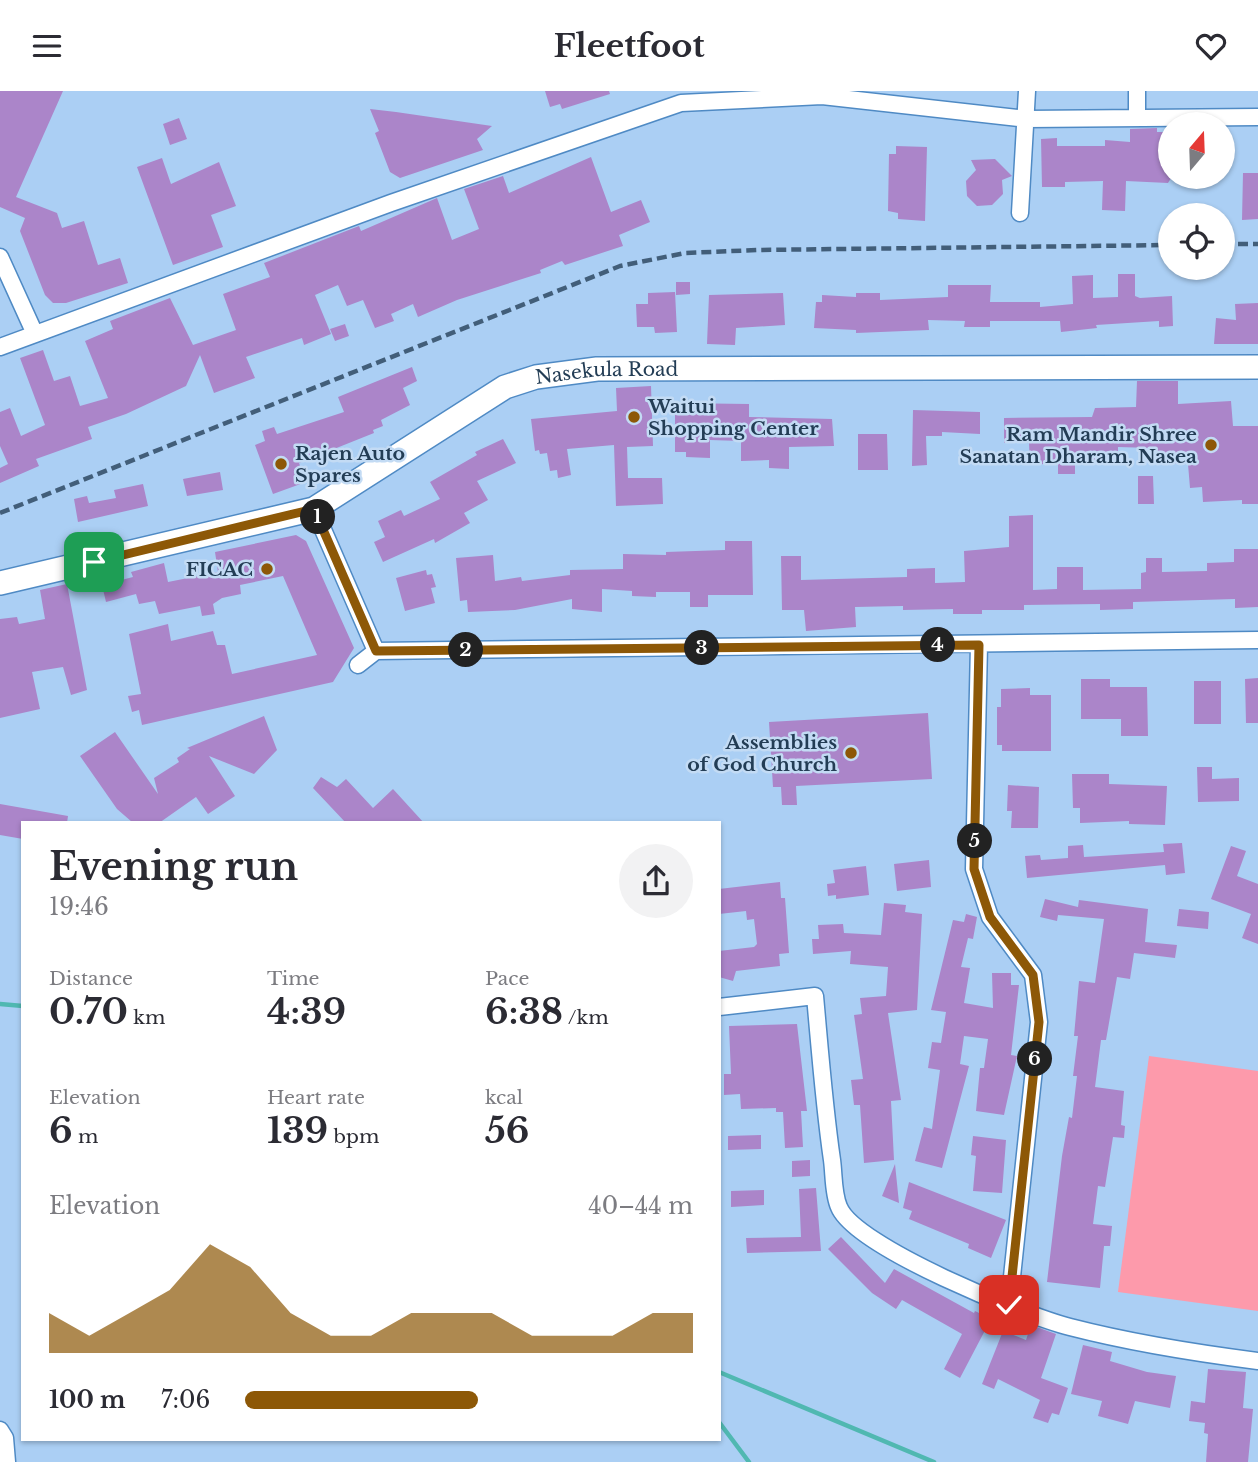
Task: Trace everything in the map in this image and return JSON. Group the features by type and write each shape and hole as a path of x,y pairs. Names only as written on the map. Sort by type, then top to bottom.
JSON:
{"main road":[{"name":"Nasekula Road","path":"0,583 314,509 505,387 561,372 611,369 1258,367"}],"street":[{"path":"1020,213 1027,91"},
{"path":"1137,91 1137,117"},
{"path":"0,347 404,198 681,103 822,96 1027,119 1258,117"},
{"path":"0,257 34,334"},
{"path":"314,509 376,651"},
{"path":"358,665 376,651 1258,641"},
{"path":"979,645 974,869 990,917 1033,975 1039,1022 1009,1305"},
{"path":"721,1007 815,996 824,1105 838,1206 850,1223 897,1255 1009,1305 1069,1327 1192,1352 1258,1361"},
{"path":"0,1430 5,1438 7,1462"}],"shaded area":[{"path":"1149,1056 1258,1071 1258,1311 1118,1292"}],"building":[{"path":"0,91 63,91 16,197 57,213 62,228 84,221 98,265 120,258 128,283 66,303 53,303 45,295 20,231 25,218 0,207"},
{"path":"545,91 609,91 610,94 562,109 560,104 550,107"},
{"path":"370,109 492,126 477,139 483,150 400,178 390,172 375,133 379,131"},
{"path":"179,118 187,139 170,145 163,124"},
{"path":"1157,128 1158,183 1126,181 1125,211 1102,210 1103,181 1065,182 1065,187 1042,187 1041,139 1057,138 1057,146 1105,146 1105,140 1130,142 1130,129"},
{"path":"896,146 927,147 925,221 898,219 898,213 888,211 889,154 896,154"},
{"path":"591,157 611,212 641,200 650,222 619,235 623,246 565,265 562,261 540,270 541,273 457,300 418,317 413,304 391,314 394,321 375,328 363,300 347,306 338,285 315,295 331,334 304,345 302,338 246,357 255,378 214,393 200,355 186,386 126,414 88,427 92,439 36,459 39,466 0,483 0,468 8,464 0,446 0,412 10,408 21,436 45,425 20,358 43,350 54,381 70,376 80,406 108,398 85,341 113,329 110,321 170,298 193,345 236,330 223,294 270,277 264,263 359,226 361,231 437,198 452,240 479,229 464,189 503,176 509,193"},
{"path":"162,158 171,184 219,162 236,206 211,215 223,247 173,265 137,167"},
{"path":"995,159 1012,176 1002,180 1003,194 992,205 977,206 967,196 966,181 976,170 971,160"},
{"path":"1243,173 1258,173 1258,219 1242,220"},
{"path":"1118,274 1135,274 1135,296 1172,296 1173,326 1159,327 1159,321 1096,325 1097,328 1061,332 1060,321 990,321 990,327 964,327 965,321 928,320 929,330 856,333 856,330 814,328 816,302 822,302 822,295 856,297 856,293 880,293 880,300 948,297 948,285 991,285 990,302 1040,302 1040,307 1073,304 1072,276 1093,275 1093,298 1118,297"},
{"path":"676,282 690,282 690,294 676,295"},
{"path":"675,292 677,332 655,333 654,327 637,327 636,304 648,304 648,293"},
{"path":"783,293 785,325 736,328 735,345 707,344 709,295"},
{"path":"1258,303 1258,344 1214,344 1216,318 1236,320 1235,304"},
{"path":"345,324 349,336 335,341 330,329"},
{"path":"412,367 417,381 403,388 410,405 381,420 383,426 373,430 374,433 299,463 306,482 273,494 255,445 265,441 262,431 274,427 277,434 344,412 338,397"},
{"path":"1137,381 1178,381 1178,404 1231,401 1233,426 1258,426 1258,504 1242,504 1242,500 1203,502 1202,487 1190,488 1188,464 1152,463 1152,448 1118,447 1118,460 1075,460 1075,474 1058,474 1058,463 1030,465 1029,443 1004,443 1004,418 1092,417 1095,408 1136,407"},
{"path":"651,386 653,446 627,447 628,478 662,478 663,504 616,506 614,445 567,449 571,475 558,478 557,470 550,471 547,453 540,454 539,450 535,451 531,419 617,411 616,388"},
{"path":"675,403 749,404 749,417 832,419 834,446 789,447 789,469 769,468 769,460 741,461 741,441 710,440 710,458 686,457 686,452 675,452"},
{"path":"913,410 980,412 980,434 942,432 942,436 926,436 927,465 912,466"},
{"path":"858,434 887,434 888,470 858,470"},
{"path":"503,439 516,463 477,481 488,500 464,513 470,523 435,543 434,539 383,562 374,542 385,537 378,521 401,510 404,516 440,499 430,482 477,455 475,452"},
{"path":"220,472 223,490 187,496 183,479"},
{"path":"1138,476 1153,476 1154,504 1138,504"},
{"path":"143,484 148,506 78,522 74,499 87,496 89,503 116,498 114,490"},
{"path":"1033,515 1033,590 1057,589 1057,567 1083,567 1083,590 1141,589 1141,573 1146,572 1146,558 1162,558 1162,572 1207,571 1207,563 1234,562 1234,549 1258,549 1258,607 1235,608 1235,599 1133,602 1133,609 1100,610 1100,604 1024,605 1024,610 982,610 982,614 953,614 953,609 903,610 903,606 855,607 856,627 806,631 804,610 782,610 781,556 801,556 801,580 907,577 907,569 935,568 935,583 965,582 964,551 1009,547 1009,516"},
{"path":"296,535 306,541 354,648 333,682 142,725 139,710 132,712 128,696 141,694 129,634 168,624 171,641 213,631 217,645 225,645 232,674 317,655 283,576 240,585 241,594 222,598 213,604 215,614 202,616 200,606 159,614 155,601 139,604 136,594 106,602 102,585 133,577 131,572 164,563 168,582 218,572 215,552"},
{"path":"725,541 752,541 753,595 708,595 708,607 690,607 690,592 656,592 656,597 632,596 632,591 602,589 602,612 572,609 572,599 515,610 468,612 467,600 460,601 456,558 493,555 495,581 521,577 522,581 570,575 570,570 623,569 623,554 666,555 666,552 725,550"},
{"path":"426,570 427,575 432,574 436,587 431,588 435,603 405,611 396,578"},
{"path":"67,584 87,690 71,695 63,667 32,672 40,709 0,718 0,619 17,617 19,624 45,619 40,590"},
{"path":"1258,678 1258,723 1246,723 1245,679"},
{"path":"1081,679 1110,679 1110,687 1147,687 1148,736 1121,736 1121,719 1081,719"},
{"path":"1194,681 1221,681 1221,724 1194,724"},
{"path":"1030,688 1030,695 1051,695 1051,751 1002,751 1002,745 997,745 997,707 1001,707 1001,689"},
{"path":"928,713 932,779 796,786 797,805 782,805 781,787 773,787 769,722"},
{"path":"264,716 277,750 254,774 209,756 235,796 208,814 196,797 162,821 131,821 117,809 80,756 115,732 158,794 154,778 179,762 177,758 190,749 187,748"},
{"path":"1197,767 1212,767 1212,779 1239,778 1239,801 1198,802"},
{"path":"1072,774 1109,774 1109,784 1167,786 1165,825 1129,824 1129,821 1080,823 1080,808 1073,808"},
{"path":"321,777 337,787 346,779 373,808 393,789 422,821 344,821 313,788"},
{"path":"1008,785 1039,787 1038,828 1011,828 1012,811 1007,811"},
{"path":"0,804 68,816 67,821 21,821 21,839 0,835"},
{"path":"1182,843 1185,873 1166,875 1165,865 1027,878 1025,856 1040,855 1041,860 1068,858 1068,846 1083,845 1084,857 1164,852 1163,844"},
{"path":"1231,846 1246,851 1237,876 1258,884 1258,944 1242,938 1251,914 1211,899"},
{"path":"929,860 931,887 897,891 894,864"},
{"path":"866,866 869,895 836,899 836,895 828,896 827,884 835,883 833,870"},
{"path":"780,882 781,898 785,898 789,953 779,954 780,966 736,971 733,981 721,978 721,951 754,947 757,944 754,919 747,920 746,911 721,914 721,889"},
{"path":"1045,899 1078,907 1079,900 1148,909 1145,942 1177,945 1175,958 1134,953 1130,979 1117,977 1106,1040 1101,1040 1095,1087 1124,1091 1121,1125 1125,1126 1124,1138 1113,1137 1105,1187 1098,1186 1093,1224 1112,1226 1110,1246 1104,1246 1100,1288 1047,1282 1062,1156 1069,1117 1072,1118 1077,1076 1073,1076 1078,1036 1074,1036 1079,981 1095,983 1104,919 1058,915 1057,921 1040,917"},
{"path":"884,903 906,905 905,912 922,914 917,1010 888,1013 901,1100 891,1101 894,1160 864,1163 860,1105 854,1105 851,1080 863,1079 854,1015 862,1014 860,998 886,996 888,967 850,964 851,951 813,954 812,939 819,939 818,925 843,924 844,933 881,935"},
{"path":"1179,909 1209,912 1208,929 1177,926"},
{"path":"966,914 977,917 973,939 968,938 961,967 970,968 964,1003 993,1008 992,973 1011,973 1011,985 1019,985 1011,1055 1017,1056 1004,1115 976,1111 980,1068 984,1068 988,1039 964,1036 960,1064 969,1066 942,1168 915,1161 924,1127 932,1129 940,1070 928,1068 932,1042 941,1043 946,1012 931,1010 953,920 964,922"},
{"path":"797,1024 807,1111 801,1111 803,1147 785,1148 783,1112 776,1112 776,1108 741,1109 740,1094 724,1095 724,1074 731,1074 729,1026"},
{"path":"761,1135 761,1149 728,1150 728,1136"},
{"path":"973,1136 1006,1140 1002,1193 973,1191 976,1156 971,1155"},
{"path":"810,1160 810,1176 792,1177 792,1161"},
{"path":"895,1164 899,1203 882,1196"},
{"path":"909,1182 1006,1220 991,1258 968,1248 969,1244 909,1219 912,1211 903,1208"},
{"path":"816,1188 821,1251 747,1253 746,1238 801,1237 799,1189"},
{"path":"764,1190 764,1205 731,1207 731,1191"},
{"path":"841,1237 885,1283 894,1269 974,1313 975,1311 991,1319 960,1378 944,1369 962,1334 902,1300 896,1309 872,1293 828,1249"},
{"path":"1031,1325 1056,1334 1041,1378 1068,1388 1059,1415 1052,1413 1048,1423 1033,1418 1040,1400 998,1379 994,1389 982,1384 1003,1331 1026,1340"},
{"path":"1083,1345 1112,1352 1110,1361 1147,1372 1176,1376 1170,1408 1135,1401 1128,1424 1098,1416 1102,1401 1071,1394"},
{"path":"1208,1369 1246,1372 1243,1408 1253,1409 1248,1462 1206,1462 1208,1434 1204,1433 1205,1423 1189,1421 1191,1401 1205,1403"}],"waterway":[{"path":"0,1004 21,1006"},
{"path":"721,1373 934,1462"},
{"path":"721,1425 749,1462"}],"railway":[{"path":"1235,244 1258,244"},
{"path":"0,513 620,266 685,253 757,250 1158,245"}],"place":[{"name":"Waitui Shopping Center","path":"634,417"},
{"name":"Ram Mandir Shree Sanatan Dharam, Nasea","path":"1211,445"},
{"name":"Rajen Auto Spares","path":"281,464"},
{"name":"FICAC","path":"267,569"},
{"name":"Assemblies of God Church","path":"851,753"}],"route":[{"path":"94,562 282,519 314,509 376,651 979,645 974,869 990,917 1033,975 1039,1022 1009,1305"}]}
